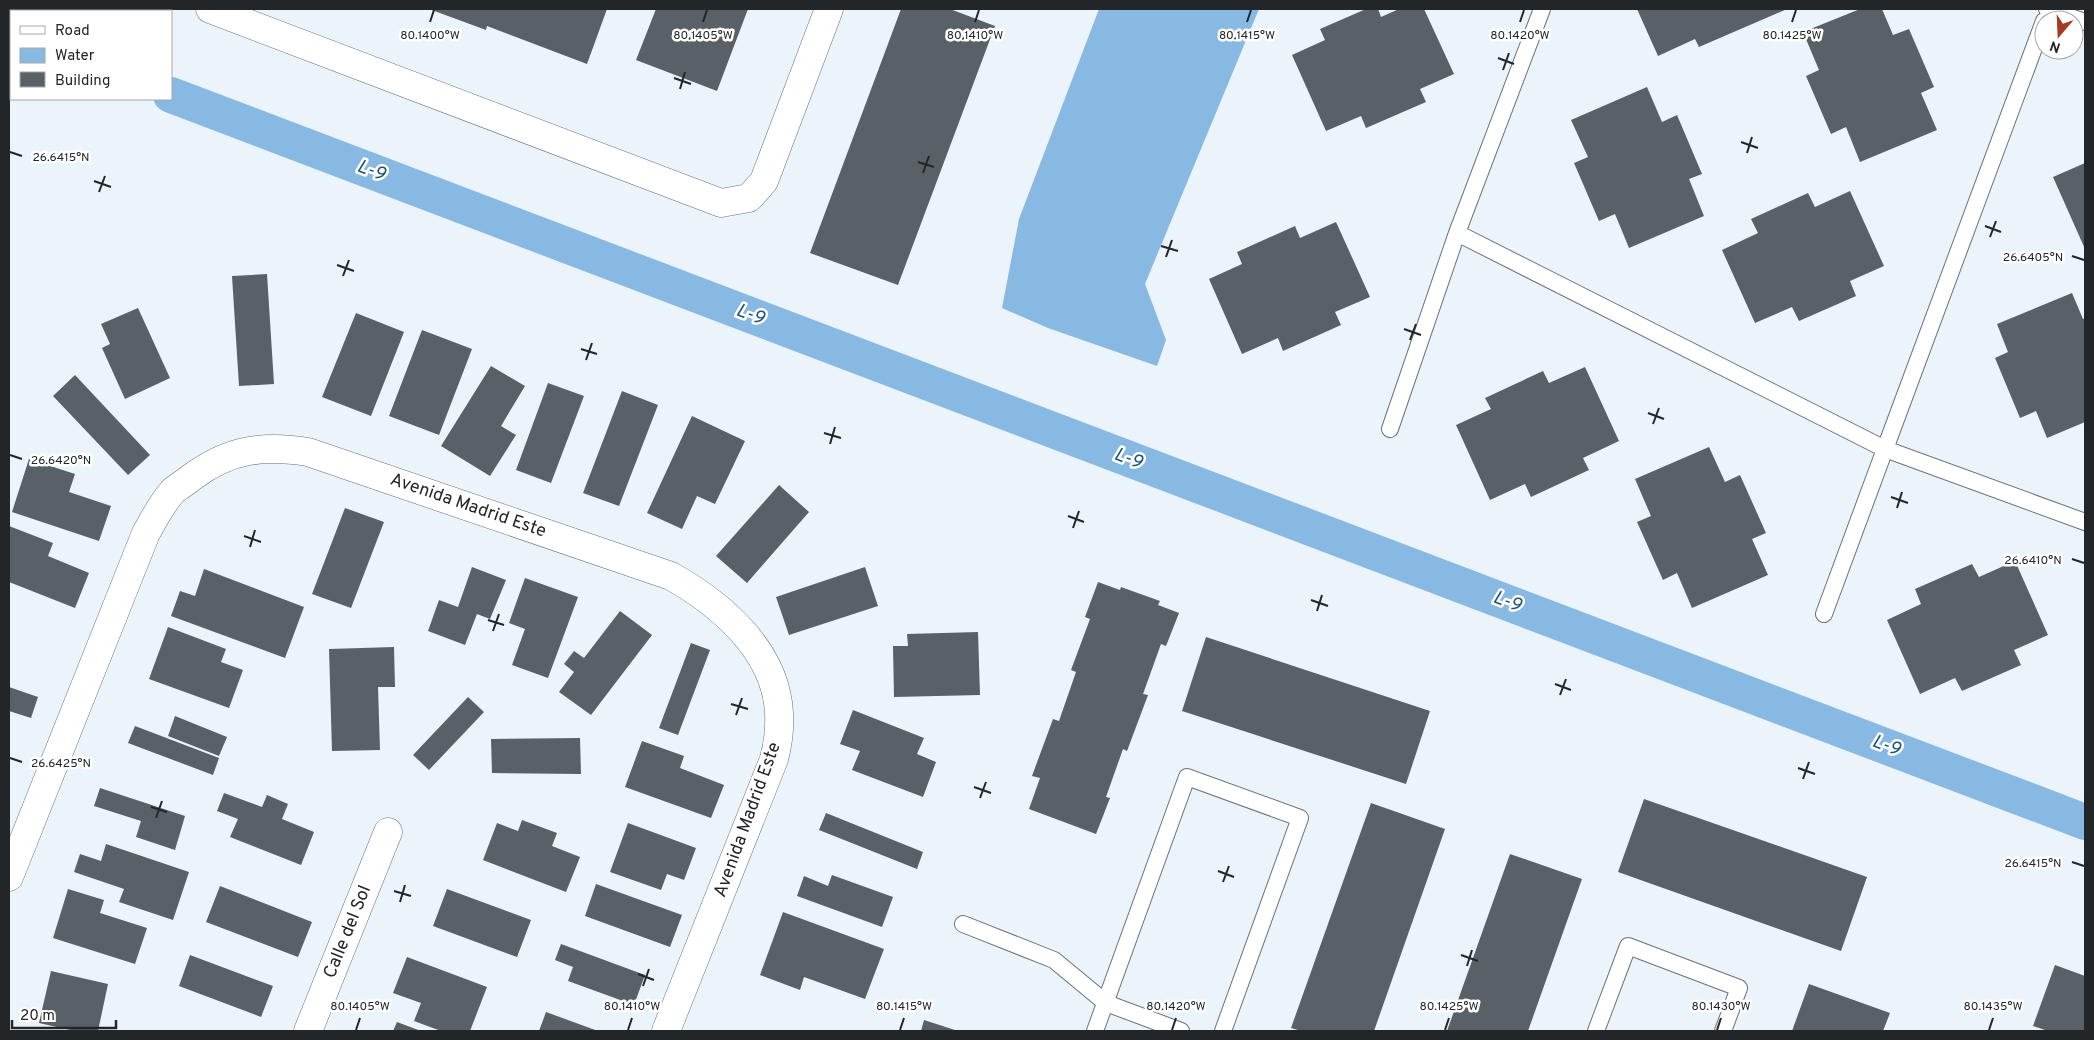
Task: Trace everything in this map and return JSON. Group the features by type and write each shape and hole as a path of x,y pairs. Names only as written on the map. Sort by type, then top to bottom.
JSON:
{"street":[{"path":"210,9 721,203 749,198 764,182 829,9"},
{"name":"Avenida Madrid Este","path":"9,877 146,533 158,511 174,491 210,464 234,454 258,449 283,448 308,452 671,576 694,589 734,621 766,665 775,688 779,712 779,735 774,759 666,1031"},
{"name":"Calle del Sol","path":"308,1031 388,832"}],"lane":[{"path":"1390,429 1457,233 1542,9"},
{"path":"2048,9 2085,22"},
{"path":"1824,614 2034,48"},
{"path":"1457,233 1885,449 2085,522"},
{"path":"1095,1031 1187,777 1300,818 1223,1031"},
{"path":"963,924 1054,960 1106,1003 1181,1031"},
{"path":"1596,1031 1628,946 1738,988 1723,1031"}],"water":[{"path":"1099,9 1259,9 1145,284 1166,340 1157,366 1048,328 1002,308 1019,219"}],"building":[{"path":"429,9 607,9 587,64 487,26 486,30"},
{"path":"656,9 748,9 717,91 636,60"},
{"path":"901,9 950,9 995,26 898,285 810,253"},
{"path":"1366,9 1378,9 1381,17 1399,9 1424,9 1454,74 1420,89 1426,102 1366,128 1361,116 1326,131 1292,55 1325,40 1320,29"},
{"path":"1637,9 1787,9 1699,47 1695,39 1658,56"},
{"path":"1860,9 1882,9 1893,35 1909,29 1934,87 1921,93 1937,130 1860,162 1846,127 1831,134 1806,76 1819,70 1803,32"},
{"path":"1647,87 1662,122 1677,115 1702,174 1689,179 1704,216 1629,248 1615,214 1599,221 1574,163 1588,157 1571,120"},
{"path":"2085,163 2085,249 2053,177"},
{"path":"1850,191 1884,266 1850,281 1856,296 1799,321 1792,307 1755,323 1722,250 1758,233 1751,219 1808,193 1815,207"},
{"path":"1336,222 1370,297 1335,312 1341,325 1283,351 1278,338 1242,354 1209,279 1242,264 1237,252 1295,226 1300,238"},
{"path":"267,274 274,384 239,386 232,276"},
{"path":"2072,293 2083,319 2085,318 2085,422 2047,438 2036,411 2020,418 1995,358 2008,352 1997,324"},
{"path":"138,308 170,378 125,399 102,348 110,344 101,324"},
{"path":"356,313 404,332 371,416 322,397"},
{"path":"422,330 472,349 439,435 389,416"},
{"path":"491,366 525,386 501,426 516,435 490,476 441,446"},
{"path":"1585,367 1619,441 1583,458 1589,470 1531,497 1525,484 1490,500 1456,425 1491,409 1485,398 1543,371 1549,383"},
{"path":"75,375 150,455 128,475 53,396"},
{"path":"548,383 584,396 551,483 516,470"},
{"path":"622,391 658,405 619,506 583,493"},
{"path":"692,416 745,441 715,504 697,496 682,529 647,513"},
{"path":"1709,447 1725,482 1740,475 1766,533 1752,539 1768,575 1692,608 1677,573 1663,580 1637,522 1651,516 1635,479"},
{"path":"29,459 75,474 69,492 111,506 99,541 12,512"},
{"path":"779,485 809,512 747,583 716,556"},
{"path":"345,508 384,522 351,608 312,594"},
{"path":"9,526 53,543 48,556 89,573 75,608 9,582"},
{"path":"2015,561 2048,635 2014,650 2021,665 1962,691 1955,678 1920,694 1887,620 1921,604 1915,589 1972,564 1979,577"},
{"path":"472,567 506,580 490,619 477,614 465,645 428,631 439,600 458,607"},
{"path":"865,567 878,606 789,635 776,597"},
{"path":"204,569 304,607 285,658 171,616 180,591 195,596"},
{"path":"525,578 578,597 548,678 512,665 525,629 509,623"},
{"path":"1098,582 1120,590 1121,587 1160,601 1158,605 1179,613 1166,646 1161,644 1143,694 1148,695 1127,751 1123,749 1106,797 1110,798 1096,834 1029,809 1040,778 1032,776 1053,719 1059,721 1076,672 1071,670 1090,619 1085,617"},
{"path":"620,611 652,635 591,715 559,692 574,672 564,664 574,651 584,658"},
{"path":"168,627 226,649 221,662 243,670 229,708 149,679"},
{"path":"978,632 980,695 894,697 893,646 908,646 907,634"},
{"path":"1206,637 1430,711 1406,784 1182,711"},
{"path":"691,643 710,650 678,735 659,728"},
{"path":"394,647 395,687 378,687 380,750 332,751 329,649"},
{"path":"9,687 38,697 31,718 9,711"},
{"path":"468,697 484,712 429,770 413,755"},
{"path":"853,710 924,738 917,754 936,762 923,797 852,770 860,751 840,744"},
{"path":"175,716 227,737 219,756 168,736"},
{"path":"135,726 219,758 213,775 128,743"},
{"path":"580,738 581,774 492,773 491,739"},
{"path":"642,741 684,756 680,768 724,785 711,818 625,787"},
{"path":"100,788 185,816 175,850 136,837 141,821 94,806"},
{"path":"224,793 262,807 267,795 288,804 282,819 314,832 301,865 230,837 238,819 217,811"},
{"path":"1644,799 1867,877 1841,951 1618,872"},
{"path":"1371,803 1445,829 1374,1031 1301,1031 1291,1028"},
{"path":"826,813 923,852 917,869 819,830"},
{"path":"522,820 557,833 552,846 580,857 566,892 483,860 497,823 518,831"},
{"path":"628,823 696,848 684,880 667,874 661,890 610,872"},
{"path":"106,844 189,872 173,920 119,902 124,889 74,872 80,854 101,861"},
{"path":"1510,854 1582,879 1528,1031 1447,1031"},
{"path":"832,875 893,897 882,927 797,896 804,876 828,886"},
{"path":"596,884 682,915 670,947 585,916"},
{"path":"220,886 312,922 298,957 206,922"},
{"path":"68,889 104,900 100,913 147,928 135,964 53,938"},
{"path":"447,889 531,920 517,957 433,926"},
{"path":"783,912 884,949 865,999 804,977 800,990 760,975"},
{"path":"561,944 645,975 634,1005 568,981 573,967 555,960"},
{"path":"190,955 273,986 261,1017 179,986"},
{"path":"407,957 487,987 470,1031 441,1031 414,1021 421,1003 393,993"},
{"path":"2055,965 2085,976 2085,1031 2048,1031 2033,1026"},
{"path":"51,971 108,984 98,1031 75,1031 39,1023"},
{"path":"1809,984 1890,1013 1883,1031 1792,1031"},
{"path":"546,1012 598,1031 539,1031"},
{"path":"924,1020 958,1031 921,1031"},
{"path":"397,1022 421,1031 393,1031"}],"waterway":[{"name":"L-9","path":"172,95 2085,822"}]}
